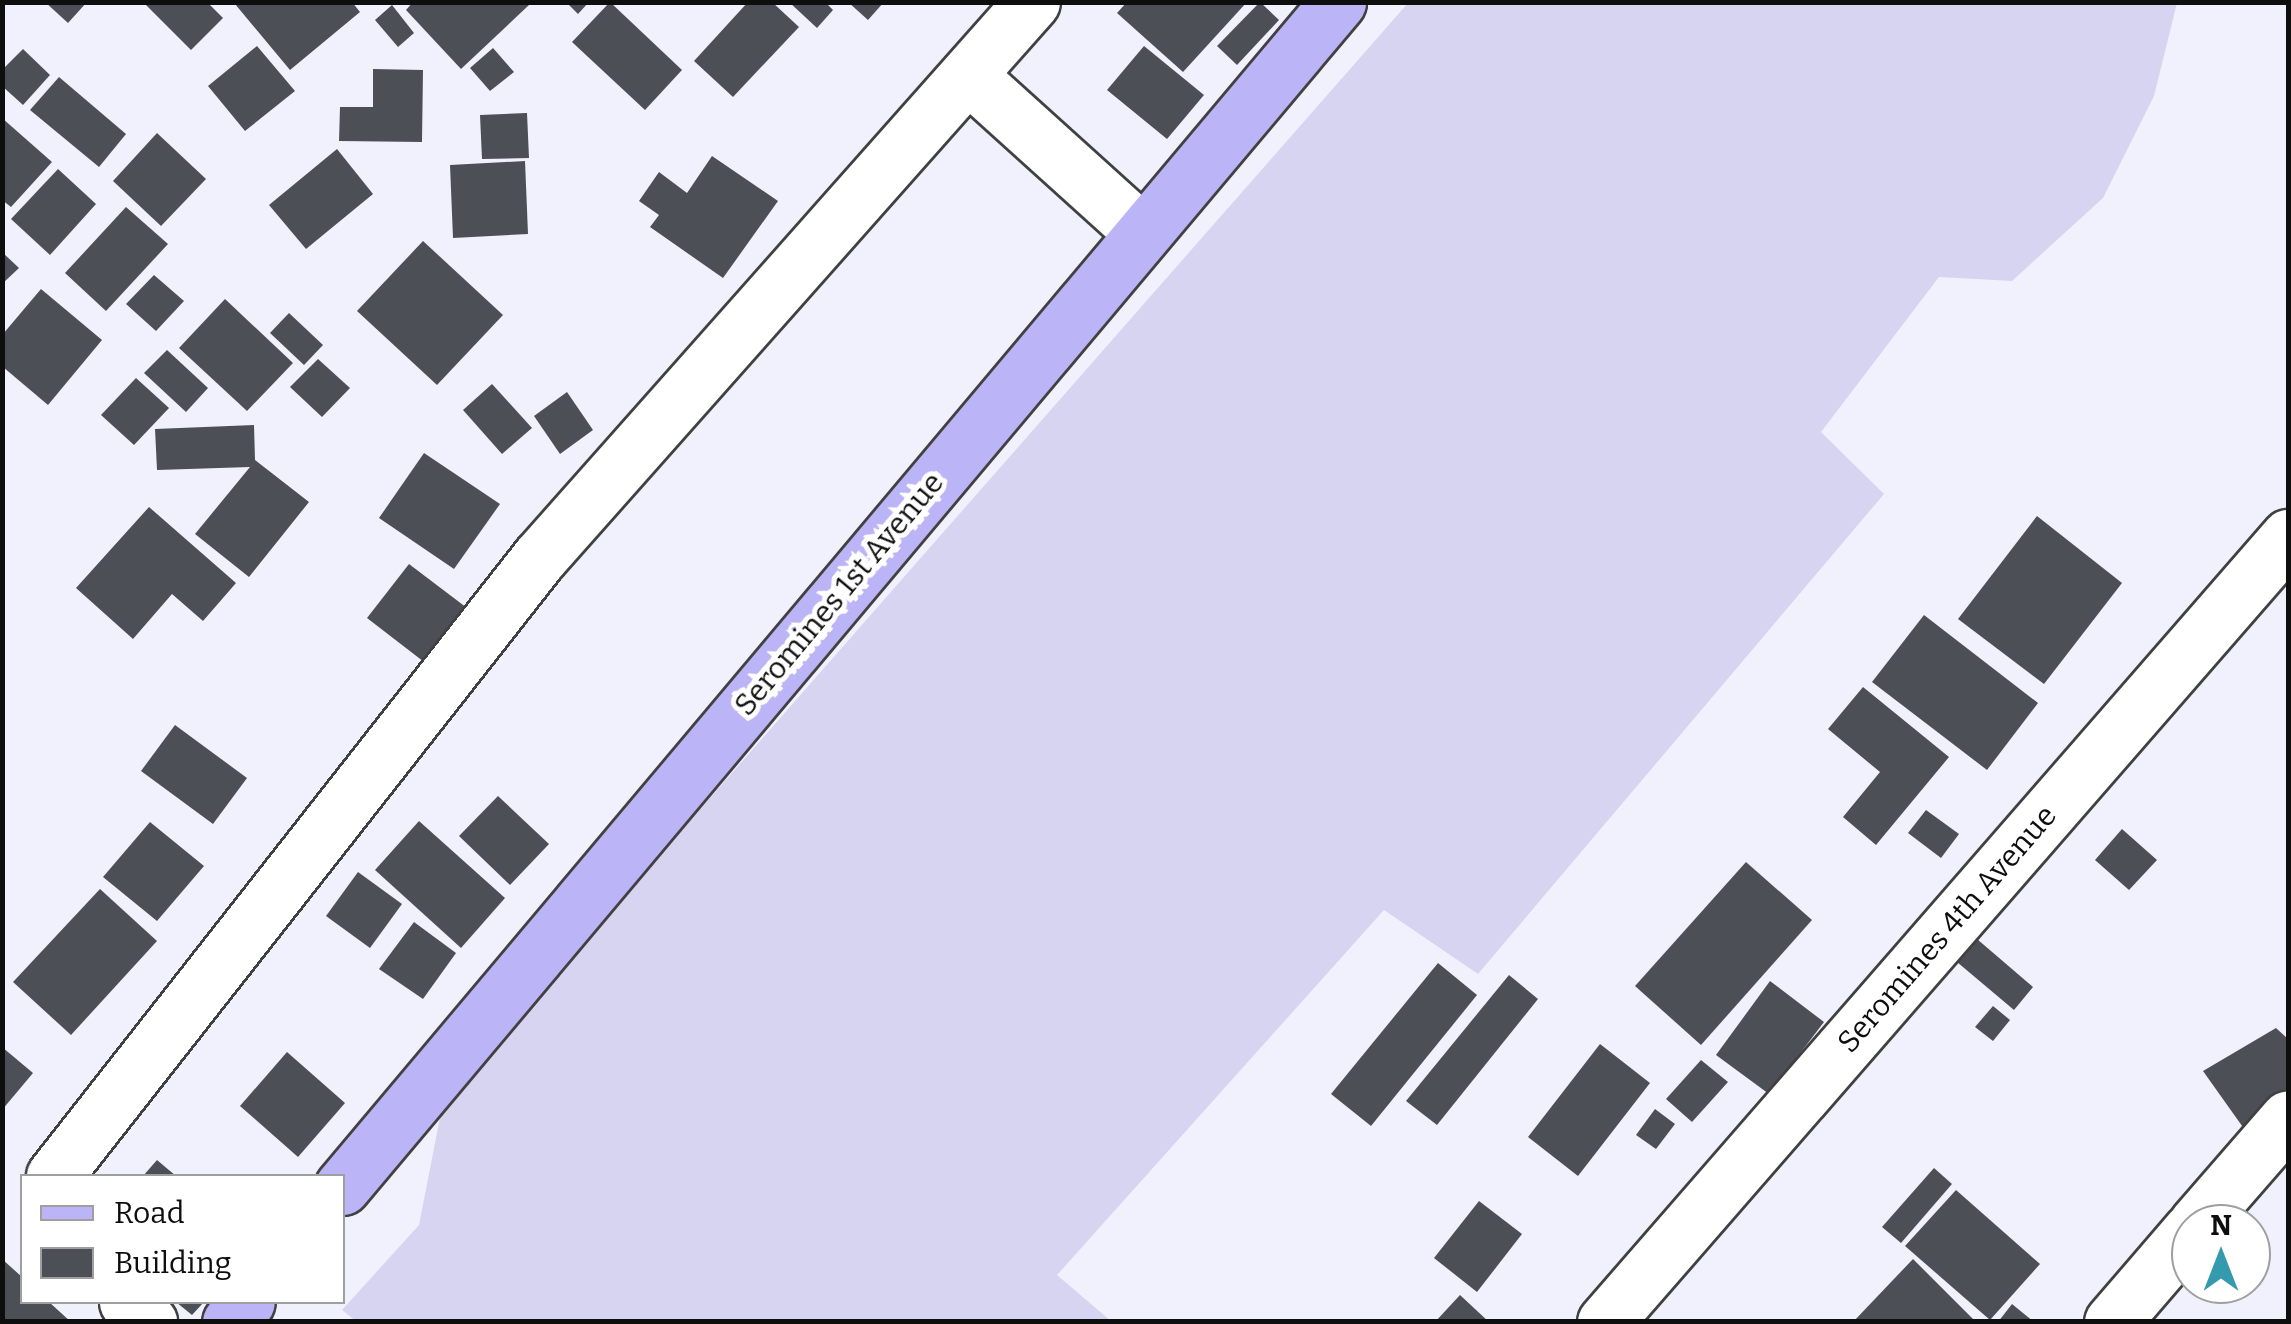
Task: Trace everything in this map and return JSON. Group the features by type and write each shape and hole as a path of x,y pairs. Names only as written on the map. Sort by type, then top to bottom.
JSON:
{"street":[{"path":"56,1174 539,558 1032,2"},
{"name":"Seromines 1st Avenue","path":"345,1183 1338,2"},
{"path":"968,75 1142,232"},
{"name":"Seromines 4th Avenue","path":"1605,1322 2288,538"},
{"path":"2213,1204 2288,1118"},
{"path":"2112,1322 2171,1253"},
{"path":"129,1304 149,1322"}],"shaded area":[{"path":"1408,3 2177,3 2154,96 2103,198 2012,281 1939,277 1821,432 1884,494 1478,974 1384,910 1057,1275 1111,1321 357,1322 342,1310 419,1225 443,1102"}],"building":[{"path":"45,2 87,2 68,23"},
{"path":"143,2 207,2 223,18 191,50"},
{"path":"227,2 352,2 360,12 290,70 235,4"},
{"path":"413,2 529,5 461,69 406,10"},
{"path":"566,2 589,2 578,14"},
{"path":"610,2 682,70 645,110 572,42"},
{"path":"748,2 772,2 799,27 733,97 694,61"},
{"path":"789,2 825,2 833,10 817,28"},
{"path":"848,2 884,2 868,20"},
{"path":"1127,2 1247,2 1183,72 1117,13"},
{"path":"1260,2 1279,20 1237,65 1217,46"},
{"path":"392,5 414,33 398,47 375,20"},
{"path":"257,46 295,91 245,131 208,86"},
{"path":"1144,46 1204,95 1167,139 1107,90"},
{"path":"493,48 514,72 490,91 470,68"},
{"path":"23,49 50,75 23,105 2,86 2,70"},
{"path":"373,69 423,70 422,142 339,141 340,107 373,107"},
{"path":"59,77 126,134 99,167 30,110"},
{"path":"527,113 529,158 482,159 480,115"},
{"path":"2,118 52,162 11,207 2,200"},
{"path":"157,133 206,179 161,226 113,181"},
{"path":"337,149 373,194 306,249 269,205"},
{"path":"712,156 778,201 723,278 650,227 659,215 639,201 659,172 687,193"},
{"path":"525,161 528,234 453,238 450,165"},
{"path":"58,169 96,204 50,255 11,219"},
{"path":"126,207 168,244 106,311 65,273"},
{"path":"423,241 503,315 437,385 357,311"},
{"path":"2,252 19,268 2,284"},
{"path":"154,275 184,301 156,331 126,304"},
{"path":"41,289 102,340 48,405 3,367 3,334"},
{"path":"225,299 293,363 247,411 179,348"},
{"path":"289,313 323,345 304,365 270,333"},
{"path":"167,350 208,388 186,412 144,373"},
{"path":"318,359 350,388 322,417 290,387"},
{"path":"136,378 169,408 134,445 101,415"},
{"path":"492,384 532,428 502,454 463,410"},
{"path":"567,392 593,430 560,454 534,416"},
{"path":"254,425 255,460 309,502 249,577 195,534 250,467 157,470 155,429"},
{"path":"424,453 500,504 454,569 379,518"},
{"path":"149,507 236,583 203,621 172,594 133,639 76,588"},
{"path":"2037,516 2122,583 2044,684 1958,619"},
{"path":"409,564 471,611 428,665 367,618"},
{"path":"1924,615 2038,703 1987,770 1872,682"},
{"path":"1863,687 1949,757 1876,845 1843,817 1880,772 1828,729"},
{"path":"175,725 247,778 213,824 141,771"},
{"path":"498,796 549,844 510,885 459,836"},
{"path":"1926,810 1959,834 1941,858 1908,833"},
{"path":"419,821 505,898 461,948 375,870"},
{"path":"150,822 204,866 157,921 103,877"},
{"path":"2122,829 2157,860 2129,890 2095,860"},
{"path":"1746,862 1812,920 1701,1045 1635,986"},
{"path":"358,872 402,904 370,948 326,916"},
{"path":"100,889 157,941 71,1035 13,982"},
{"path":"414,922 456,953 423,999 379,969"},
{"path":"1977,939 2033,987 2014,1010 1957,962"},
{"path":"1438,963 1477,995 1371,1126 1331,1094"},
{"path":"1509,975 1538,999 1437,1125 1406,1101"},
{"path":"1770,981 1824,1022 1769,1094 1716,1055"},
{"path":"1993,1006 2010,1020 1993,1041 1975,1027"},
{"path":"2276,1028 2288,1039 2288,1103 2257,1147 2203,1071"},
{"path":"1600,1044 1650,1083 1578,1176 1528,1137"},
{"path":"2,1047 33,1073 2,1110"},
{"path":"287,1052 345,1103 298,1157 240,1106"},
{"path":"1701,1060 1728,1082 1692,1122 1666,1099"},
{"path":"1655,1109 1675,1124 1656,1149 1636,1135"},
{"path":"157,1160 174,1174 145,1174"},
{"path":"1934,1168 1952,1184 1901,1243 1882,1227"},
{"path":"1956,1190 2040,1264 1990,1320 1905,1246"},
{"path":"1479,1201 1522,1234 1477,1292 1434,1258"},
{"path":"2,1259 20,1275 20,1304 51,1304 71,1322 2,1322"},
{"path":"1913,1259 1976,1322 1853,1322"},
{"path":"1460,1295 1489,1322 1435,1322"},
{"path":"178,1304 202,1304 192,1315"},
{"path":"2012,1304 2034,1322 1998,1322"}]}
